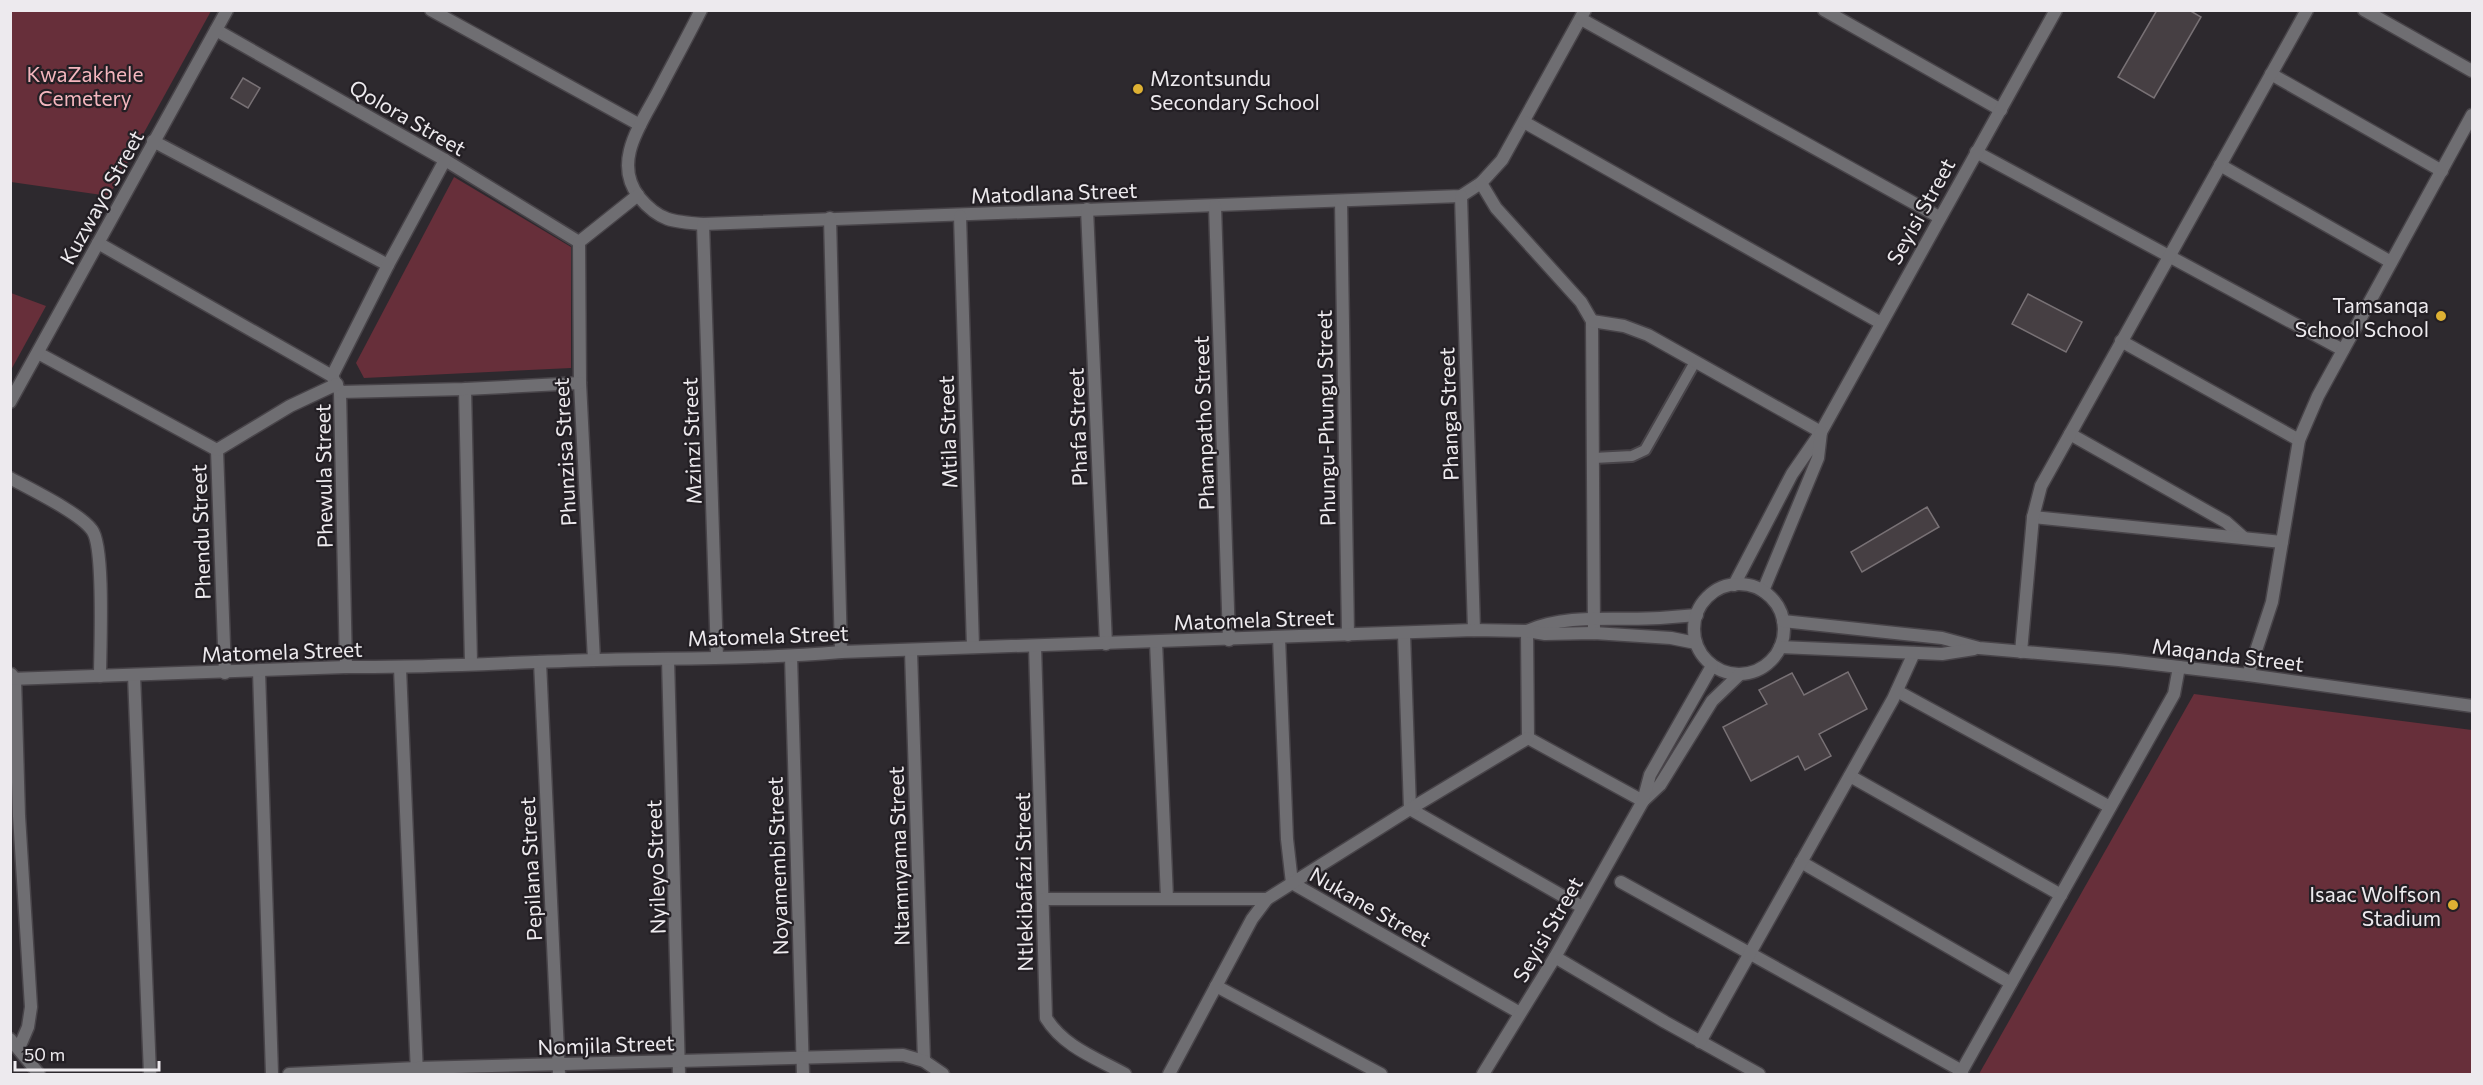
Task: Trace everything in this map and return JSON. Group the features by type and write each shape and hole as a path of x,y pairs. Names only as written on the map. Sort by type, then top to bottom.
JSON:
{"street":[{"name":"Kuzwayo Street","path":"10,402 227,10"},
{"path":"431,10 640,125"},
{"name":"Matodlana Street","path":"701,10 632,141 627,167 631,186 638,195 658,216 678,222 703,224 830,218 960,216 1088,209 1461,196"},
{"path":"1824,10 2001,110"},
{"name":"Seyisi Street","path":"1734,585 1792,474 1821,432 2056,10"},
{"path":"2021,652 2033,517 2041,486 2307,10"},
{"path":"2364,10 2472,71"},
{"path":"1461,196 1481,183 1502,160 1583,15 1939,217"},
{"name":"Qolora Street","path":"216,30 445,160 579,242"},
{"path":"2271,74 2442,171"},
{"path":"2248,675 2272,602 2299,440 2318,396 2472,115"},
{"path":"1524,122 1881,323"},
{"path":"153,141 388,265"},
{"path":"1976,152 2343,350"},
{"path":"336,384 388,265 445,160"},
{"path":"2220,165 2391,262"},
{"path":"1481,183 1496,208 1587,309 1592,321 1594,633"},
{"path":"579,242 638,195"},
{"name":"Phanga Street","path":"1461,196 1474,630"},
{"name":"Phungu-Phungu Street","path":"1341,201 1348,635"},
{"name":"Phampatho Street","path":"1215,206 1229,640"},
{"name":"Phafa Street","path":"1088,209 1106,644"},
{"name":"Mtila Street","path":"960,216 974,647"},
{"path":"830,218 842,652"},
{"name":"Mzinzi Street","path":"703,224 717,657"},
{"name":"Phunzisa Street","path":"579,242 580,383 594,660"},
{"name":"Phewula Street","path":"98,243 336,384 346,667"},
{"path":"1592,321 1635,329 1821,432"},
{"path":"2121,341 2299,440"},
{"name":"Phendu Street","path":"38,352 217,450 225,672"},
{"path":"217,450 290,406 336,384 465,389 580,383"},
{"path":"465,389 471,663"},
{"name":"Seyisi Street","path":"1763,591 1818,458 1821,432"},
{"path":"2070,434 2217,517 2244,538"},
{"path":"10,478 83,520 93,531 98,549 99,568 100,676"},
{"path":"2033,517 2282,542"},
{"path":"1734,585 1754,587 1763,591 1778,607 1783,621 1784,634 1780,647 1764,667 1752,673 1739,675 1712,666 1702,655 1696,643 1694,628 1697,615 1708,598 1715,591 1734,585"},
{"name":"Matomela Street","path":"1527,631 1542,624 1594,618 1659,618 1697,615"},
{"name":"Maqanda Street","path":"1783,621 1942,638 1978,648 2248,675 2472,706"},
{"name":"Matomela Street","path":"12,677 346,667 400,668 471,663 791,657 842,652 1474,630 1527,631 1545,634 1594,633 1671,638 1696,643"},
{"path":"1527,631 1528,738"},
{"path":"1404,634 1410,809"},
{"name":"Nukane Street","path":"1279,637 1287,845 1292,883 1520,1013"},
{"path":"1156,642 1167,898"},
{"name":"Ntlekibafazi Street","path":"1035,645 1046,1018 1056,1033 1069,1044 1125,1074"},
{"name":"Maqanda Street","path":"1780,647 1942,654 1978,648"},
{"name":"Ntamnyama Street","path":"911,651 924,1061"},
{"path":"1700,1042 1897,691 1914,653"},
{"name":"Noyamembi Street","path":"791,657 802,1074"},
{"name":"Nyileyo Street","path":"668,659 676,895 678,1068"},
{"name":"Pepilana Street","path":"540,662 559,1070"},
{"name":"Seyisi Street","path":"1486,1074 1555,957 1642,801 1650,775 1712,666"},
{"path":"1621,882 1961,1073 2174,694 2179,667"},
{"path":"400,668 417,1071"},
{"path":"259,671 272,1074"},
{"path":"134,675 150,1074"},
{"name":"Seyisi Street","path":"1642,801 1660,785 1712,701 1739,675"},
{"path":"12,677 15,816 31,1008 30,1020 15,1044 39,1074"},
{"path":"1897,691 2110,807"},
{"path":"1169,1074 1252,919 1267,899 1528,738"},
{"path":"1528,738 1642,801"},
{"path":"1850,776 2061,895"},
{"path":"1410,809 1582,907"},
{"path":"1801,862 2011,983"},
{"path":"1043,899 1267,899"},
{"path":"1555,957 1759,1074"},
{"path":"1216,986 1381,1074"},
{"name":"Nomjila Street","path":"289,1074 678,1068 802,1059 903,1055 924,1061"},
{"path":"924,1061 943,1074"}],"lane":[{"path":"1594,458 1632,456 1645,450 1695,362"}],"green space":[{"name":"KwaZakhele Cemetery","path":"11,10 211,11 109,196 11,182"},
{"path":"454,177 571,247 571,368 364,378 356,363"},
{"path":"11,293 46,306 11,370"},
{"path":"2194,694 2472,730 2472,1074 1979,1074"}],"building":[{"path":"2157,10 2189,10 2201,17 2154,98 2118,77"},
{"path":"243,78 260,88 248,108 231,98"},
{"path":"2028,294 2082,322 2066,352 2012,324"},
{"path":"1927,507 1939,527 1862,572 1851,552"},
{"path":"1848,672 1867,709 1819,734 1831,756 1805,770 1798,756 1751,781 1723,727 1767,704 1759,690 1792,673 1804,695"}],"place":[{"name":"Mzontsundu Secondary School","path":"1138,89"},
{"name":"Tamsanqa School School","path":"2441,316"},
{"name":"Isaac Wolfson Stadium","path":"2453,905"}]}
